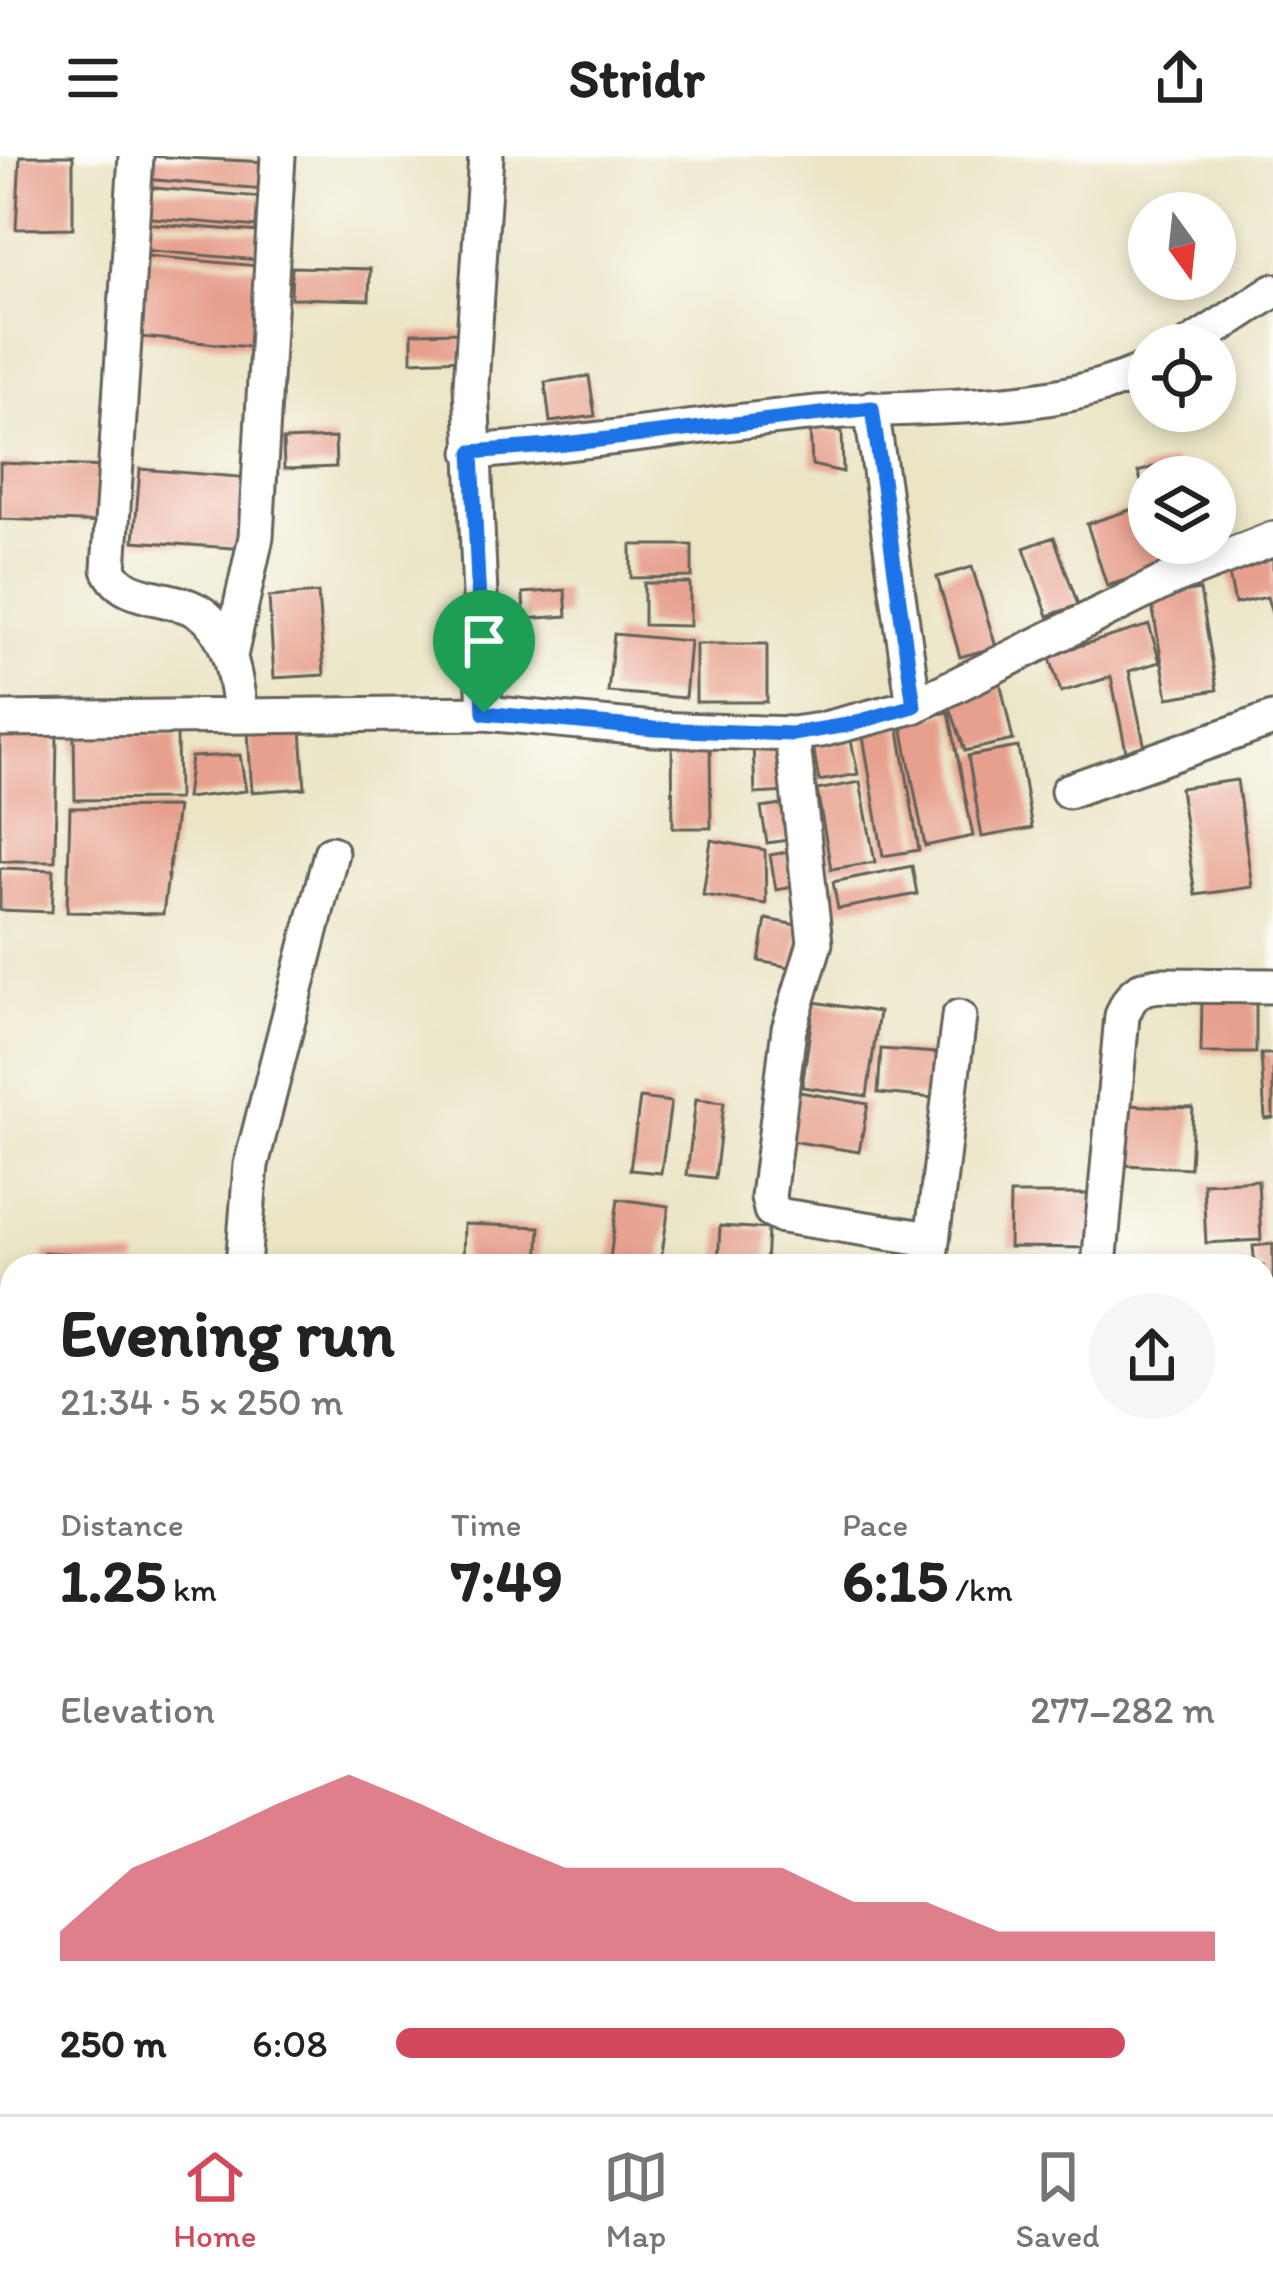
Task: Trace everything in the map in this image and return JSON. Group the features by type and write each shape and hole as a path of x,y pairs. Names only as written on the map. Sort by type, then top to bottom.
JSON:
{"street":[{"path":"136,156 109,569 114,581 127,591 181,601 213,622 230,656 242,716"},
{"path":"230,656 256,537 278,156"},
{"path":"484,713 471,385 486,156"},
{"path":"1222,324 1273,291"},
{"path":"472,452 872,408 1046,399 1128,378"},
{"path":"872,408 914,706"},
{"path":"0,718 484,713 654,729 792,734 914,706 1172,578 1273,539"},
{"path":"1068,791 1273,719"},
{"path":"792,734 815,943 789,1029 768,1197 771,1210 930,1253 959,1017"},
{"path":"243,1254 255,1146 331,853"},
{"path":"1100,1254 1122,1016 1130,995 1142,986 1273,986"}],"building":[{"path":"20,156 73,156 73,228 16,229"},
{"path":"145,156 267,162 264,189 144,179"},
{"path":"143,187 262,197 259,227 140,217"},
{"path":"143,223 260,232 258,260 141,250"},
{"path":"147,256 259,266 251,347 140,337"},
{"path":"292,267 370,269 369,300 291,298"},
{"path":"463,332 464,359 412,361 412,333"},
{"path":"589,376 595,416 550,422 545,382"},
{"path":"810,427 842,432 843,472 812,465"},
{"path":"335,438 336,467 284,469 283,440"},
{"path":"0,463 109,467 108,523 0,519"},
{"path":"140,469 252,478 246,549 134,541"},
{"path":"1128,511 1128,564 1161,564 1162,568 1107,586 1087,524"},
{"path":"1054,537 1078,605 1048,616 1024,548"},
{"path":"631,545 692,545 692,577 631,578"},
{"path":"1273,559 1273,617 1267,597 1235,604 1228,569"},
{"path":"972,567 996,647 960,657 937,577"},
{"path":"644,583 690,583 690,626 644,625"},
{"path":"565,590 567,616 524,619 523,593"},
{"path":"1200,590 1217,690 1168,698 1151,598"},
{"path":"318,593 324,675 274,678 269,597"},
{"path":"1149,625 1160,662 1129,671 1146,753 1127,756 1111,677 1061,692 1049,655"},
{"path":"614,634 690,641 685,698 608,692"},
{"path":"696,644 767,644 767,702 696,702"},
{"path":"998,672 1013,740 965,751 949,704"},
{"path":"949,712 973,836 925,846 901,721"},
{"path":"898,724 919,850 883,856 862,730"},
{"path":"301,729 305,788 252,792 248,733"},
{"path":"177,733 178,799 75,800 74,735"},
{"path":"0,734 57,735 55,861 0,861"},
{"path":"851,740 858,774 819,781 813,745"},
{"path":"710,741 711,828 673,828 672,742"},
{"path":"786,743 788,792 755,794 753,744"},
{"path":"1018,747 1032,828 982,837 968,756"},
{"path":"240,755 246,791 186,798 191,757"},
{"path":"1237,780 1252,887 1195,895 1180,788"},
{"path":"860,782 875,862 831,869 817,790"},
{"path":"789,804 795,839 767,843 761,808"},
{"path":"177,807 163,914 67,912 70,808"},
{"path":"711,840 765,850 766,904 703,895"},
{"path":"799,850 804,885 776,890 770,855"},
{"path":"912,866 917,894 838,909 833,882"},
{"path":"0,868 54,870 52,912 0,910"},
{"path":"766,919 801,926 794,968 759,961"},
{"path":"1202,998 1256,998 1256,1053 1201,1053"},
{"path":"814,1002 879,1012 867,1096 802,1087"},
{"path":"881,1049 949,1054 945,1099 878,1093"},
{"path":"1261,1054 1273,1054 1273,1118 1265,1119"},
{"path":"794,1091 868,1104 859,1152 785,1140"},
{"path":"640,1098 671,1102 661,1173 630,1170"},
{"path":"696,1099 724,1102 715,1178 687,1175"},
{"path":"1124,1105 1193,1108 1190,1168 1122,1165"},
{"path":"1258,1180 1261,1240 1206,1243 1203,1183"},
{"path":"1010,1194 1097,1194 1096,1248 1009,1247"},
{"path":"618,1199 669,1206 662,1254 611,1254"},
{"path":"464,1224 540,1227 539,1254 463,1254"},
{"path":"720,1226 768,1229 767,1254 719,1254"},
{"path":"1273,1244 1273,1254 1254,1254 1253,1246"}],"route":[{"path":"872,408 914,706 792,734 654,729 484,713 472,452 872,408"}]}
